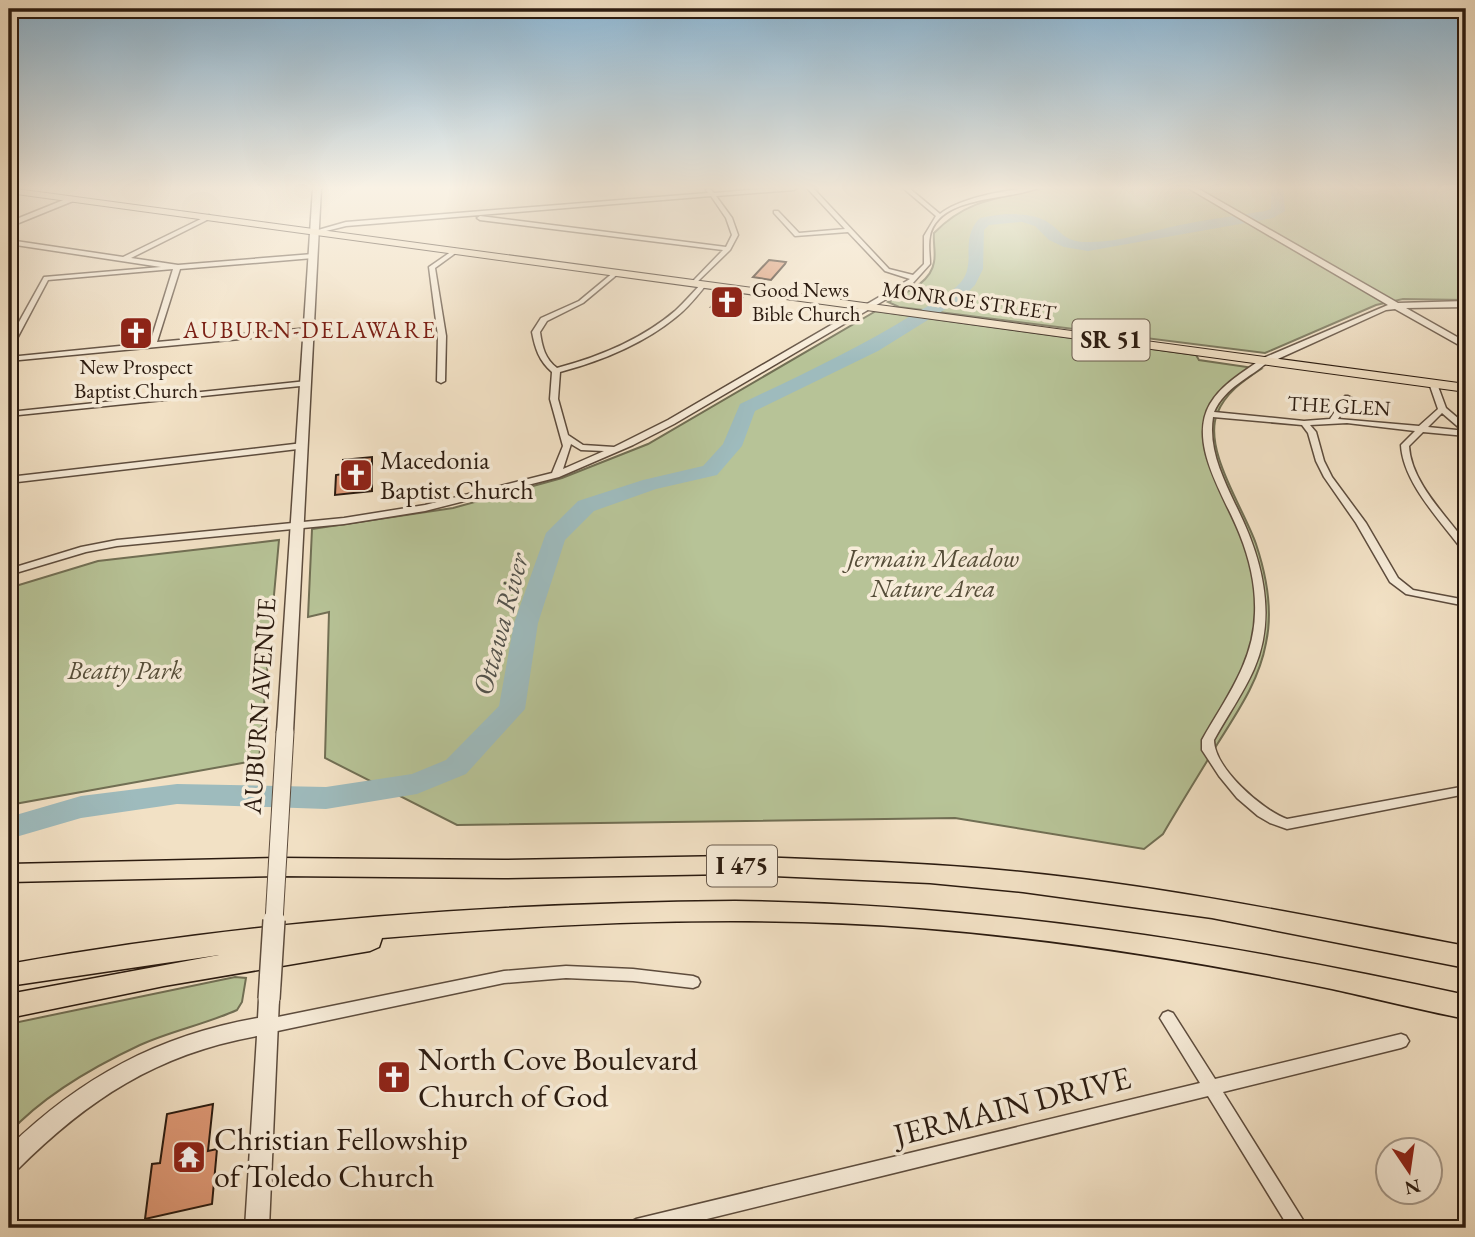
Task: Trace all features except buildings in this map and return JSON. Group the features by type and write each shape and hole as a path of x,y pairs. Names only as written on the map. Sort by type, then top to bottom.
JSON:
{"highway":[{"name":"I 475","path":"10,873 279,867 503,869 730,865 930,874 1023,882 1212,908 1466,957"},
{"name":"I 475","path":"506,918 593,912 765,911 932,919 1054,931 1134,943 1306,973 1466,1007"},
{"path":"9,975 194,945 506,918"},
{"path":"9,1006 176,973 506,918"}],"main road":[{"name":"MONROE STREET","path":"425,246 1466,388"}],"street":[{"path":"34,246 177,267"},
{"path":"124,259 151,246"},
{"name":"AUBURN AVENUE","path":"257,1228 313,246"},
{"path":"695,246 728,250"},
{"path":"616,273 580,302 539,324 536,332 538,348 547,366 556,371 580,365 660,325 679,311 731,246"},
{"path":"864,246 894,273 916,278"},
{"path":"9,572 84,549 117,543 344,521 425,508 556,475 671,422 876,308 916,278 927,264 927,246"},
{"path":"1293,246 1466,346"},
{"path":"441,381 442,336 432,268 455,251"},
{"path":"9,346 46,278 313,256"},
{"path":"153,345 177,267"},
{"path":"1466,304 1397,306 1370,312 1265,361 1233,383 1220,396 1210,414 1207,433 1223,486 1248,542 1259,596 1258,640 1243,682 1208,740 1208,750 1259,812 1287,824 1466,790"},
{"path":"9,359 310,330"},
{"path":"556,371 554,399 568,446 556,475"},
{"path":"9,414 307,383"},
{"path":"1433,383 1442,409 1466,432"},
{"path":"1333,421 1348,398"},
{"path":"1442,409 1405,445 1404,454 1407,464 1466,549"},
{"name":"THE GLEN","path":"1210,414 1304,423 1333,421 1466,432"},
{"path":"1304,423 1312,432 1320,461 1328,477 1401,586 1426,596 1466,603"},
{"path":"566,437 581,447 617,449"},
{"path":"9,480 303,446"},
{"path":"9,1163 42,1129 101,1083 180,1046 504,976 566,972 633,975 694,982"},
{"path":"1168,1018 1300,1228"},
{"name":"JERMAIN DRIVE","path":"636,1228 1401,1041"}],"green space":[{"path":"934,246 1466,246 1466,300 1403,299 1376,305 1265,353 899,307 888,302 923,282 935,259"},
{"name":"Jermain Meadow Nature Area","path":"876,311 1196,355 1199,360 1261,369 1241,383 1225,400 1217,414 1214,428 1220,462 1256,544 1263,568 1269,606 1266,643 1247,695 1163,834 1144,849 955,818 457,825 325,758 329,612 308,617 312,529 453,508 562,478 648,444"},
{"name":"Beatty Park","path":"279,540 259,760 9,805 9,588 98,561"},
{"path":"235,977 246,978 242,1002 237,1010 152,1040 105,1063 53,1094 9,1133 9,1024"}],"waterway":[{"name":"Ottawa River","path":"9,828 81,807 177,794 326,798 417,784 456,767 512,709 526,623 554,538 586,506 650,484 710,471 732,446 747,408 872,347 954,297 970,282 975,269 976,246"},
{"name":"Ottawa River","path":"1080,246 1102,246"}],"place":[{"name":"Good News Bible Church","path":"727,302"},
{"name":"New Prospect Baptist Church","path":"136,333"},
{"name":"Macedonia Baptist Church","path":"356,475"},
{"name":"North Cove Boulevard Church of God","path":"394,1077"},
{"name":"Christian Fellowship of Toledo Church","path":"189,1157"}],"district":[{"name":"AUBURN-DELAWARE","path":"310,330"}]}
